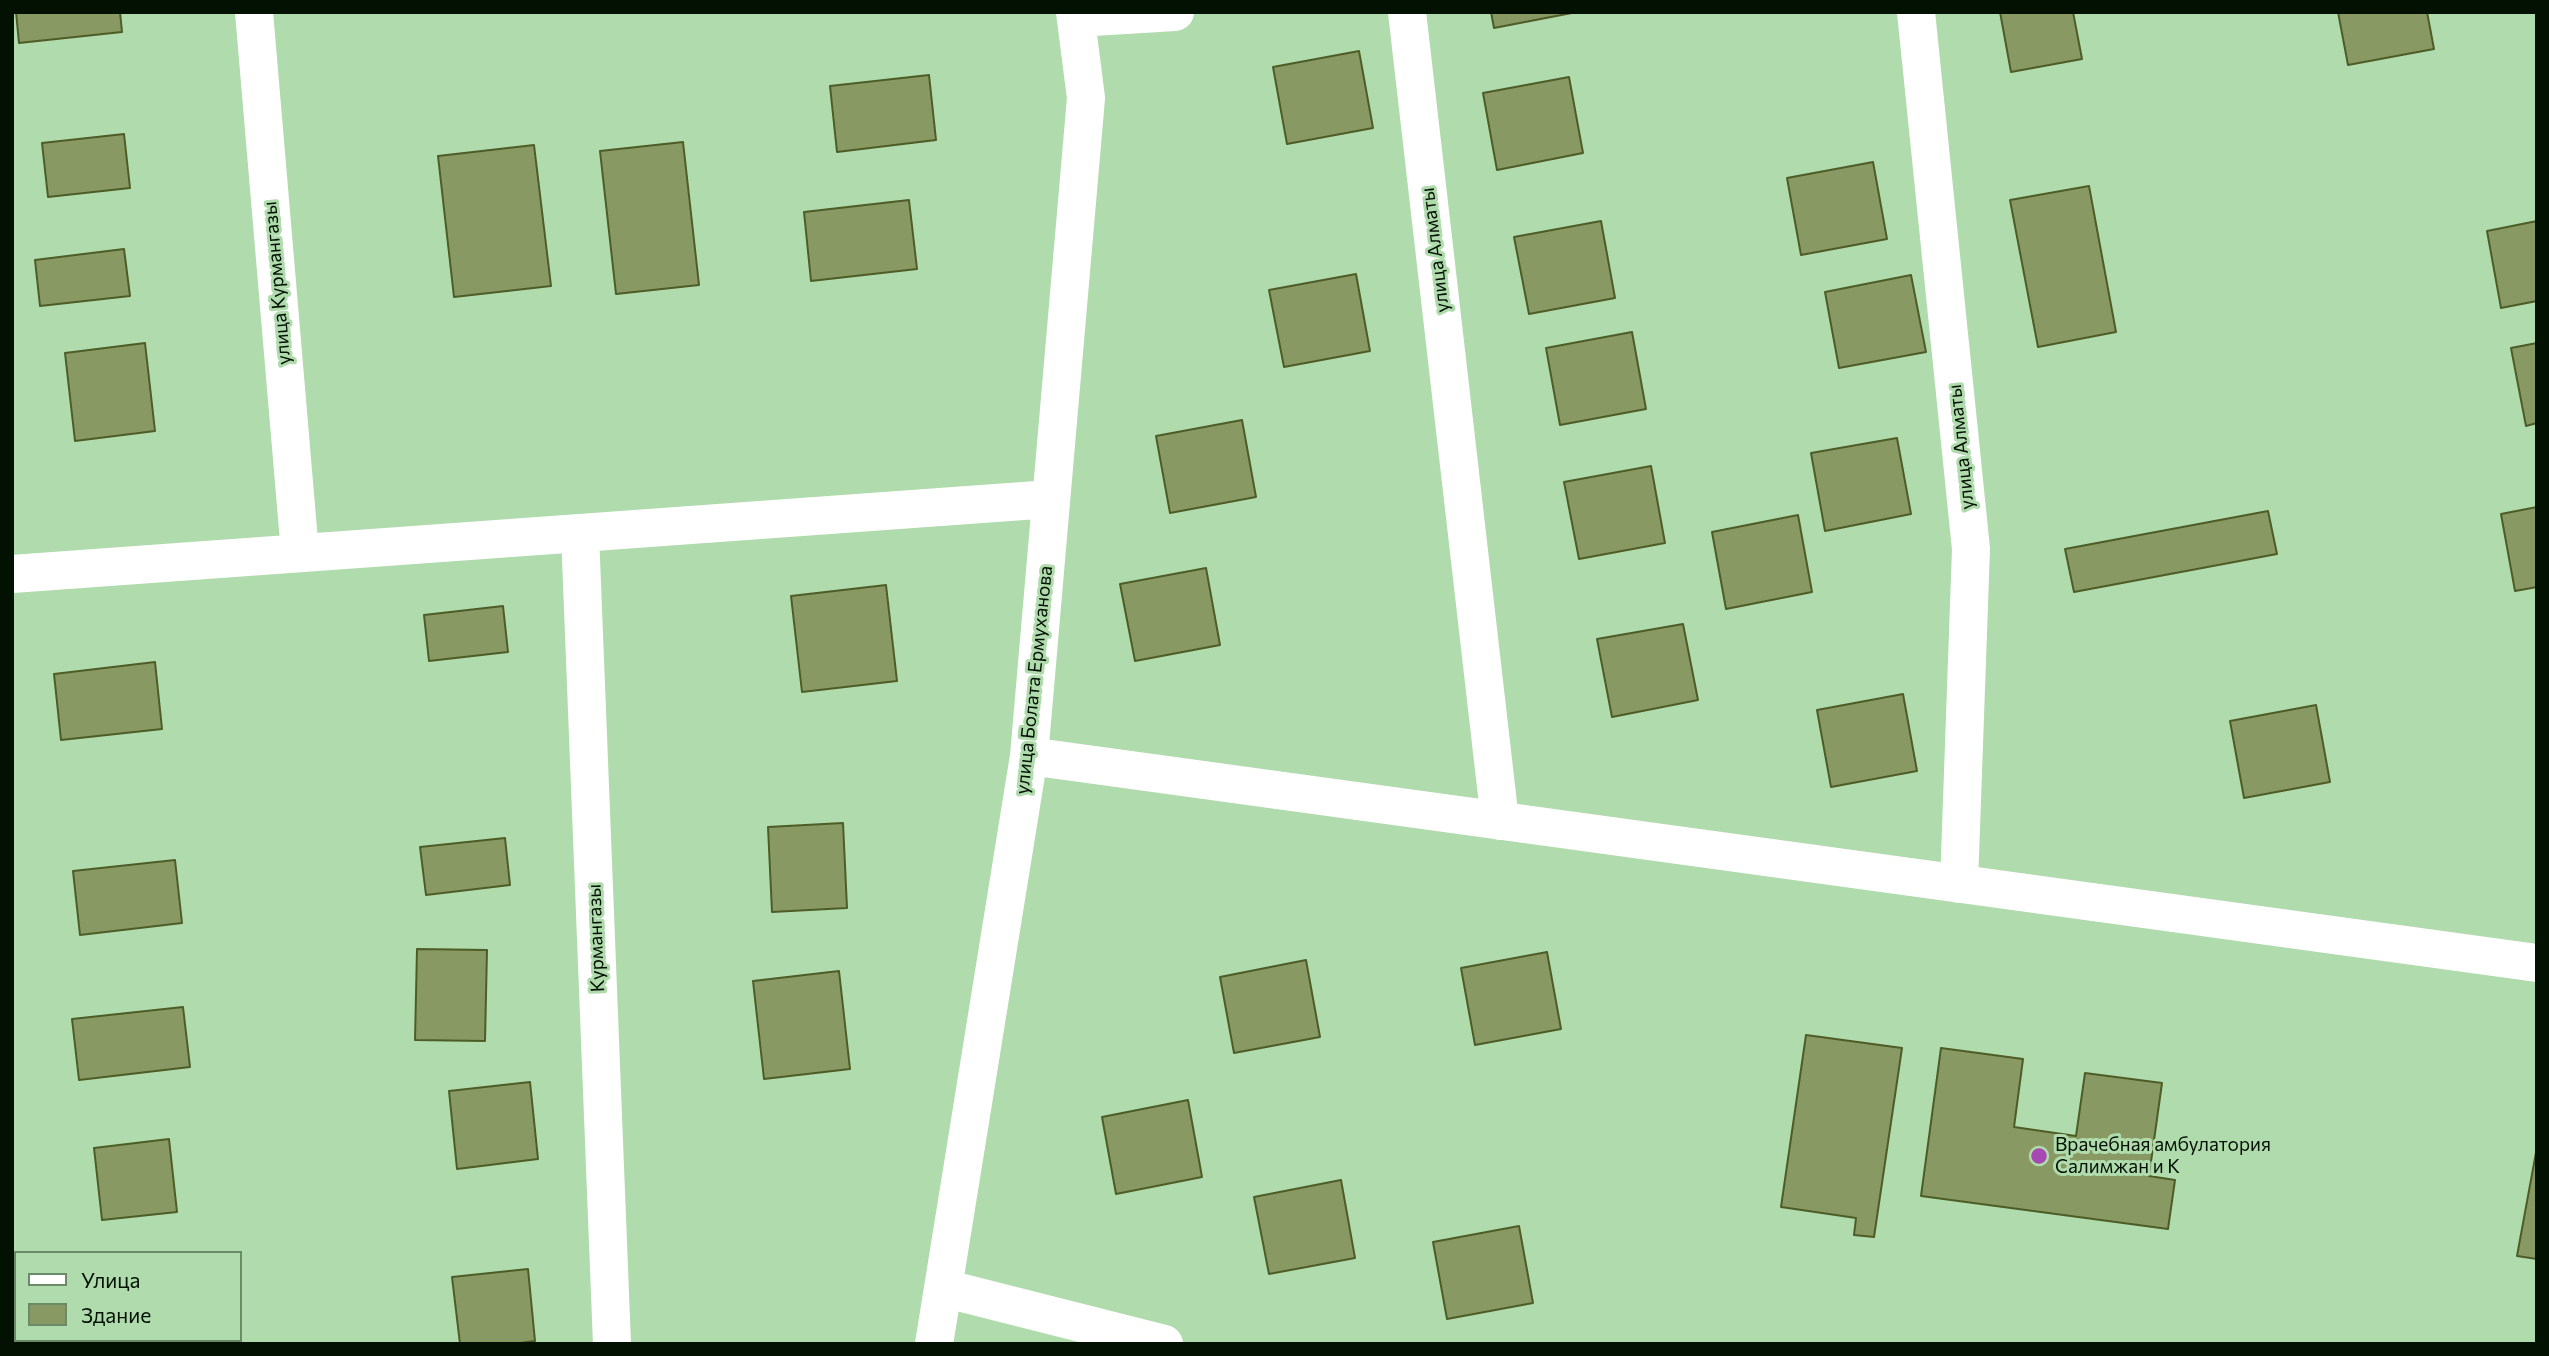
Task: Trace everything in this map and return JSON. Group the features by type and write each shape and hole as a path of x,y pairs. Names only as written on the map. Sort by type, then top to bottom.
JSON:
{"street":[{"name":"улица Курмангазы","path":"254,12 300,553"},
{"path":"1076,15 1175,12"},
{"name":"улица Алматы","path":"1407,12 1500,821"},
{"name":"улица Алматы","path":"1916,12 1972,549 1959,884"},
{"name":"улица Болата Ермуханова","path":"934,1344 1029,756 1086,98 1076,15"},
{"path":"12,574 1051,499"},
{"name":"Курмангазы","path":"580,533 612,1344"},
{"path":"1029,756 2537,963"},
{"path":"943,1288 1164,1344"}],"building":[{"path":"16,12 120,12 122,32 19,43"},
{"path":"1491,12 1577,12 1494,28"},
{"path":"2000,12 2073,12 2082,59 2011,72"},
{"path":"2338,12 2427,12 2434,49 2348,65"},
{"path":"1359,51 1373,128 1287,144 1273,67"},
{"path":"929,75 936,140 837,152 830,86"},
{"path":"1569,77 1583,153 1497,170 1483,93"},
{"path":"124,134 130,188 48,197 42,143"},
{"path":"683,142 699,285 616,294 600,151"},
{"path":"534,145 551,286 454,297 438,156"},
{"path":"1873,162 1887,239 1801,255 1787,178"},
{"path":"2089,186 2116,332 2038,347 2010,200"},
{"path":"909,200 917,269 811,281 804,212"},
{"path":"1601,221 1615,298 1529,314 1514,237"},
{"path":"2537,221 2537,301 2501,308 2487,231"},
{"path":"124,249 130,296 40,306 35,260"},
{"path":"1356,274 1370,351 1284,367 1269,290"},
{"path":"1911,275 1926,352 1839,368 1825,292"},
{"path":"1632,332 1646,409 1560,425 1546,348"},
{"path":"145,343 155,431 75,441 65,353"},
{"path":"2537,343 2537,423 2526,426 2511,348"},
{"path":"1242,420 1256,497 1170,513 1156,436"},
{"path":"1897,438 1911,514 1825,531 1811,453"},
{"path":"1651,466 1665,543 1579,559 1564,482"},
{"path":"2537,507 2537,587 2515,591 2501,514"},
{"path":"2268,511 2277,554 2074,592 2065,549"},
{"path":"1798,515 1812,592 1726,609 1712,532"},
{"path":"1206,568 1220,645 1135,661 1120,584"},
{"path":"886,585 897,681 802,692 791,596"},
{"path":"503,606 508,652 429,661 424,615"},
{"path":"1683,624 1698,700 1612,717 1597,639"},
{"path":"155,662 162,729 61,740 54,674"},
{"path":"1903,694 1917,771 1831,787 1817,710"},
{"path":"2316,705 2330,782 2244,798 2230,721"},
{"path":"843,823 847,908 772,912 768,827"},
{"path":"505,838 510,885 426,895 420,847"},
{"path":"175,860 182,923 80,935 73,871"},
{"path":"417,949 487,950 485,1041 415,1040"},
{"path":"1547,952 1561,1029 1475,1045 1461,968"},
{"path":"1306,960 1320,1037 1234,1053 1220,977"},
{"path":"839,971 850,1069 764,1079 753,981"},
{"path":"183,1007 190,1067 79,1080 72,1019"},
{"path":"1806,1035 1902,1048 1874,1237 1854,1235 1856,1218 1781,1207"},
{"name":"Врачебная амбулатория Салимжан и К","path":"1941,1048 2023,1059 2014,1127 2076,1136 2085,1073 2162,1083 2149,1176 2175,1180 2168,1229 1921,1196"},
{"path":"530,1082 538,1159 457,1169 449,1091"},
{"path":"1188,1100 1202,1177 1116,1194 1102,1117"},
{"path":"169,1139 177,1212 102,1220 94,1148"},
{"path":"2537,1147 2537,1259 2517,1256"},
{"path":"1341,1180 1355,1258 1269,1274 1254,1197"},
{"path":"1519,1226 1533,1303 1447,1319 1433,1242"},
{"path":"528,1269 535,1341 513,1344 460,1344 452,1277"}],"place":[{"name":"Врачебная амбулатория Салимжан и К","path":"2039,1156"}]}
